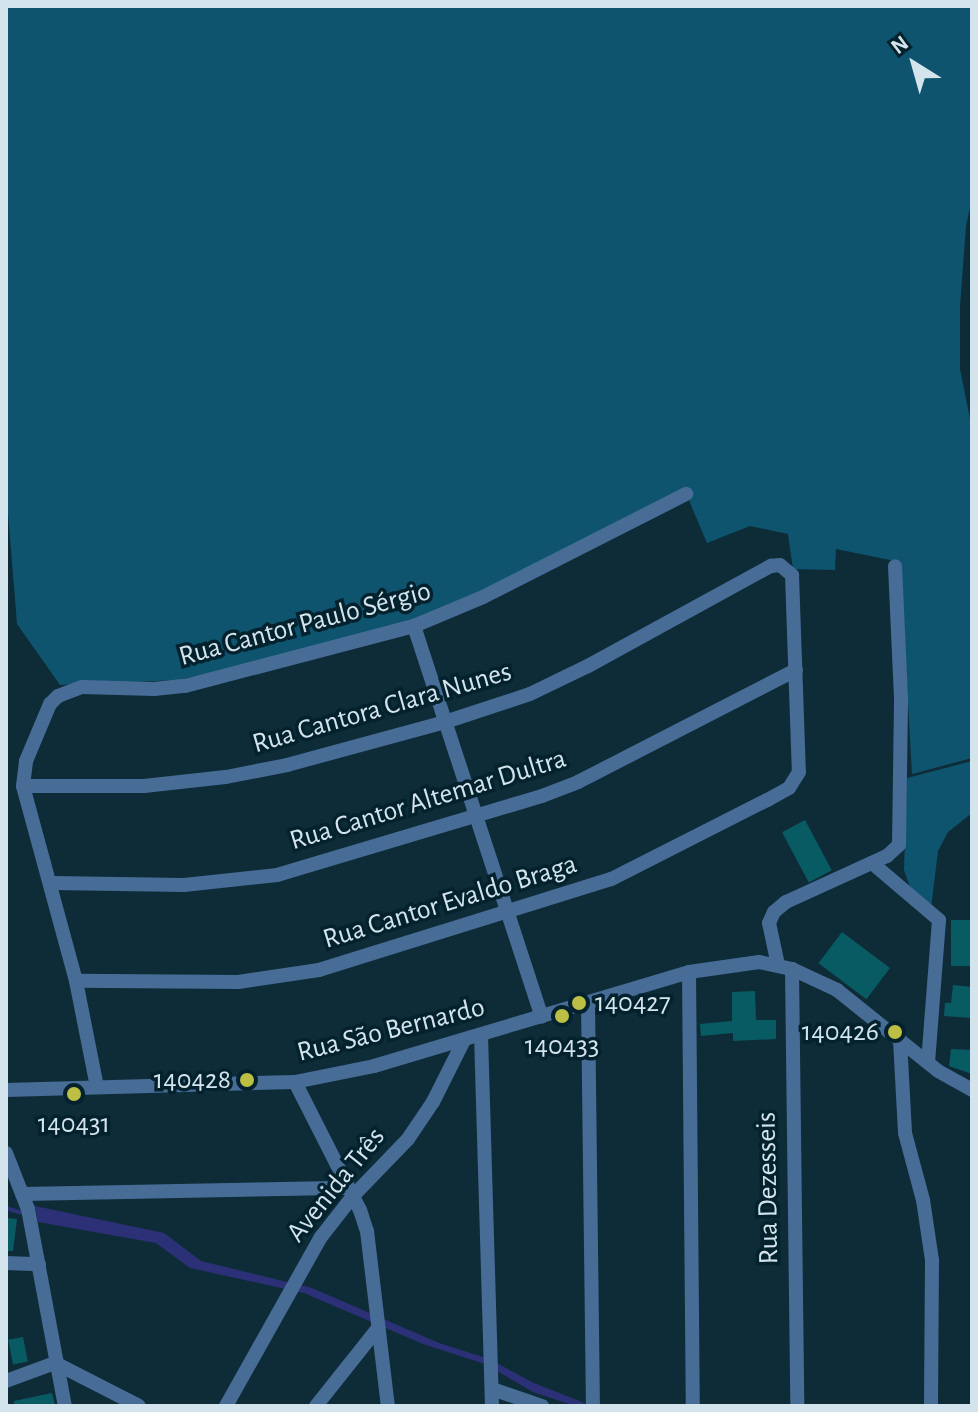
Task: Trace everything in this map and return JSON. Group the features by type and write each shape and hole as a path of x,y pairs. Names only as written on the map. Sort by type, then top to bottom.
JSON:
{"street":[{"name":"Rua Cantor Paulo Sérgio","path":"23,786 26,761 50,704 66,691 82,687 154,689 185,686 414,626 483,597 686,494"},
{"name":"Rua Cantora Clara Nunes","path":"23,786 144,786 226,777 445,722 530,694 576,672 771,566 787,569 794,586 796,670"},
{"path":"895,566 901,698 901,839 894,851 872,863 939,920 928,1062"},
{"path":"414,626 542,1017"},
{"name":"Rua Cantor Evaldo Braga","path":"76,981 238,982 319,970 611,879 767,800 795,780 799,761 796,670"},
{"name":"Rua Cantor Altemar Dultra","path":"52,883 184,885 248,880 476,816 578,782 796,670"},
{"path":"23,786 52,883 97,1087"},
{"name":"Rua Dezesseis","path":"797,1406 785,967 769,923 774,912 786,902 872,863"},
{"name":"Rua São Bernardo","path":"6,1090 295,1082 374,1066 689,972 741,962 785,967"},
{"path":"785,967 837,990 928,1062 970,1087"},
{"path":"689,972 693,1406"},
{"path":"588,1002 593,1400"},
{"path":"481,1035 493,1353 492,1406"},
{"name":"Avenida Três","path":"226,1406 303,1268 351,1192 408,1139 433,1102 464,1040"},
{"path":"900,1040 905,1133 923,1200 932,1260 931,1406"},
{"path":"295,1082 351,1192 367,1231 388,1406"},
{"path":"6,1153 22,1194 39,1264 65,1406"},
{"path":"22,1194 351,1192"},
{"path":"6,1263 39,1264"},
{"path":"316,1406 378,1328"},
{"path":"6,1381 55,1363 139,1406"},
{"path":"492,1389 542,1406"}],"shaded area":[{"path":"6,6 972,6 972,198 966,226 960,306 960,369 972,429 972,758 912,774 900,562 836,549 835,570 793,569 788,534 750,526 707,543 688,498 413,628 178,680 60,685 17,624 6,488"},
{"path":"972,761 972,813 948,832 938,851 931,908 911,890 904,870 907,778"},
{"path":"35,1206 164,1233 201,1261 312,1288 439,1343 489,1359 534,1383 592,1406 575,1406 533,1392 485,1364 423,1344 304,1293 190,1268 156,1243 38,1222"}],"building":[{"path":"805,820 832,870 809,883 782,832"},
{"path":"951,920 972,920 972,966 951,966"},
{"path":"842,932 890,968 866,999 819,963"},
{"path":"953,985 972,987 972,1018 944,1016 945,1003 951,1003"},
{"path":"755,991 756,1020 776,1020 776,1039 733,1041 733,1033 701,1036 700,1024 732,1021 732,992"},
{"path":"951,1049 972,1050 972,1074 949,1066"},
{"path":"6,1218 17,1219 13,1251 6,1251"},
{"path":"23,1337 28,1362 13,1364 8,1340"},
{"path":"52,1393 55,1406 14,1406 14,1401"}],"waterway":[{"path":"6,1208 22,1213"}],"place":[{"name":"140427","path":"579,1003"},
{"name":"140433","path":"562,1016"},
{"name":"140426","path":"895,1032"},
{"name":"140428","path":"247,1080"},
{"name":"140431","path":"74,1094"}]}
